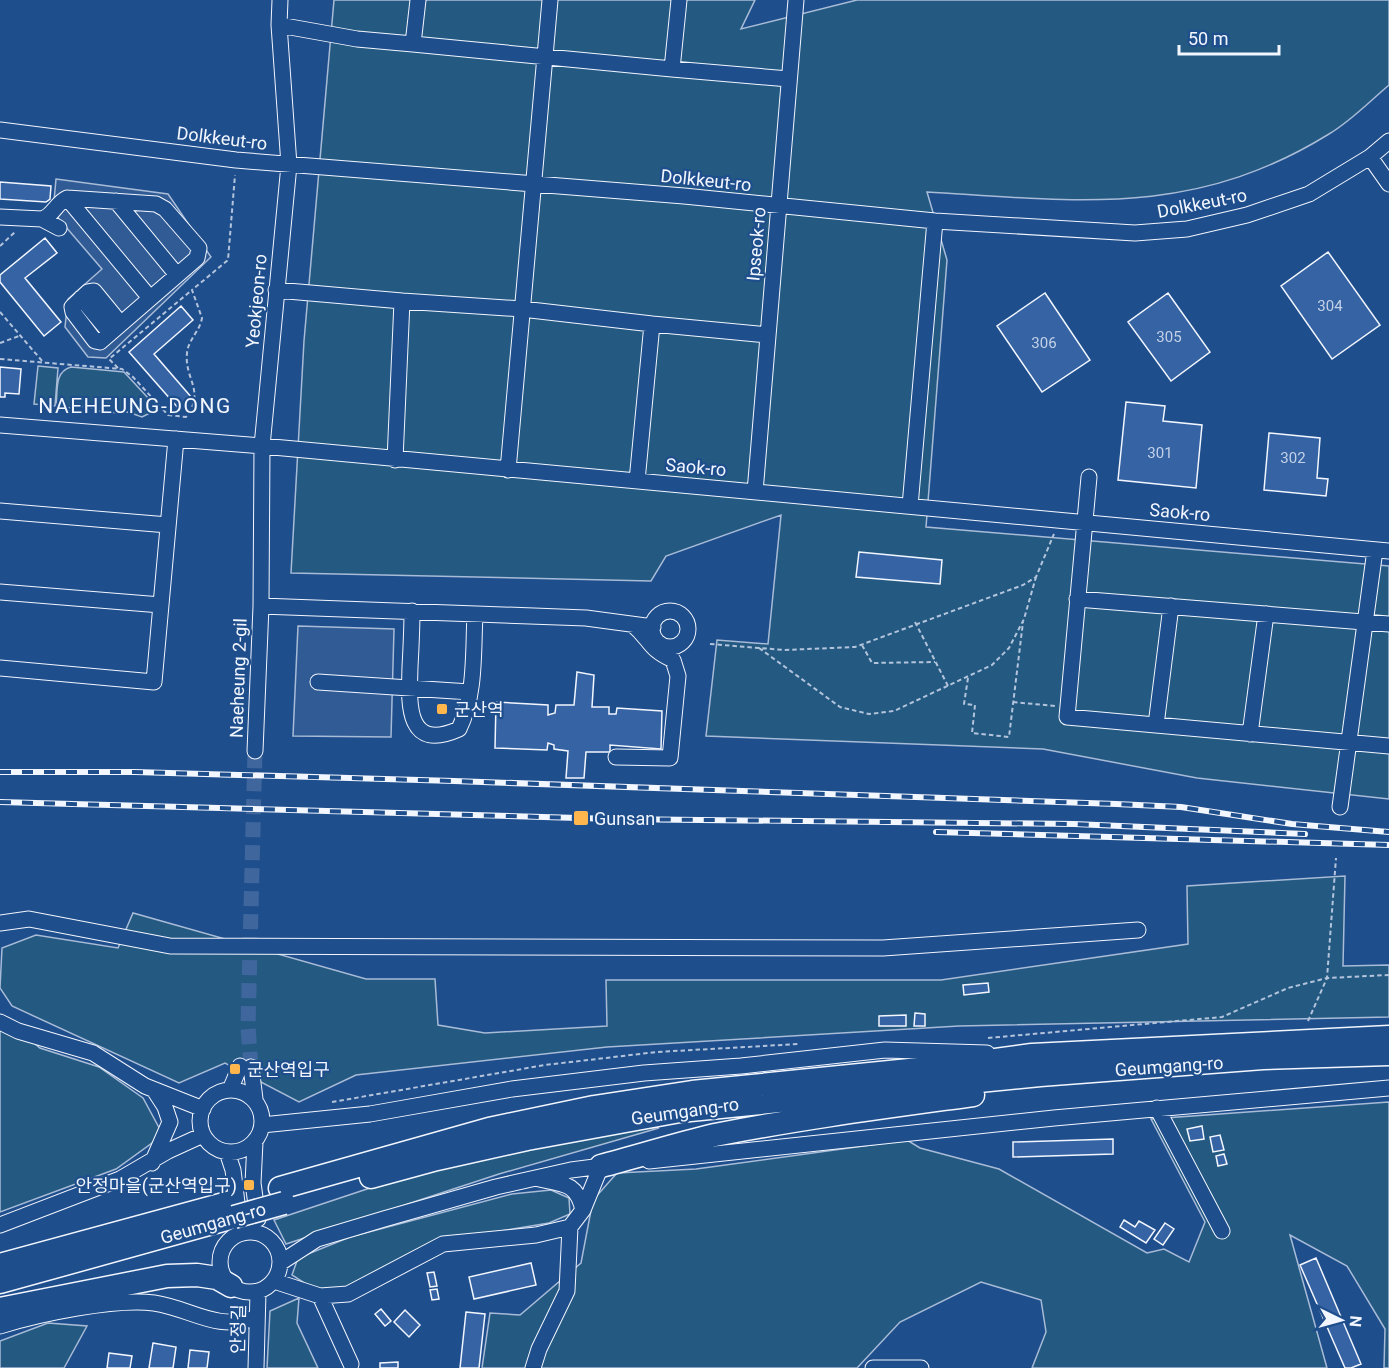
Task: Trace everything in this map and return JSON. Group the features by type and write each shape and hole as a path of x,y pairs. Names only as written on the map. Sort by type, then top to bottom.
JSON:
{"highway":[{"name":"Geumgang-ro","path":"0,1282 235,1218 282,1196 489,1129 594,1107 703,1091 959,1065 1032,1055 1389,1037"},
{"name":"Geumgang-ro","path":"282,1196 437,1159 613,1121 680,1111 929,1084 1297,1058 1389,1054"},
{"path":"601,1166 712,1136 859,1109 1297,1058"},
{"name":"Geumgang-ro","path":"0,1264 235,1218"},
{"path":"0,1309 167,1276 197,1275 217,1278 231,1286"}],"street":[{"name":"Yeokjeon-ro","path":"261,606 262,446 289,165 279,25 280,0"},
{"path":"413,44 418,0"},
{"path":"508,470 550,0"},
{"path":"672,69 679,0"},
{"name":"Ipseok-ro","path":"755,492 796,0"},
{"path":"279,25 357,39 789,79"},
{"name":"Dolkkeut-ro","path":"0,130 289,165 684,196 935,221 1135,233 1187,229 1247,215 1309,194 1370,157 1389,141"},
{"path":"1370,157 1389,184"},
{"path":"67,198 150,298"},
{"path":"0,217 47,218 60,202 67,198 161,206 196,244 199,255 177,275 150,298 115,329 100,342 95,341 72,310 81,298 94,291 115,329"},
{"path":"116,201 177,275"},
{"path":"42,219 59,228"},
{"path":"910,506 935,221"},
{"path":"276,290 522,309 768,335"},
{"path":"395,460 402,301"},
{"path":"637,481 652,324"},
{"name":"Saok-ro","path":"0,425 262,446 1382,551"},
{"path":"0,668 154,682 176,439"},
{"path":"1089,477 1067,717 1389,746"},
{"path":"0,511 168,525"},
{"path":"1340,807 1365,622 1382,551"},
{"path":"0,592 161,605"},
{"path":"1077,599 1389,624"},
{"path":"261,606 586,618 653,627"},
{"name":"Naeheung 2-gil","path":"255,751 261,606"},
{"path":"1156,725 1171,606"},
{"path":"412,611 409,708 413,720 420,729 430,734 444,735 459,729 466,713 470,692 475,614"},
{"path":"1250,734 1266,614"},
{"path":"616,757 670,758 678,676 673,660 651,649 645,636 632,624"},
{"path":"318,682 470,692"},
{"path":"0,923 29,919 170,946 883,948 1138,930"},
{"path":"0,1022 18,1031 93,1053 154,1090 203,1109"},
{"path":"262,1125 370,1114 512,1089 644,1073 741,1066 885,1050 1032,1055"},
{"path":"230,1090 245,1066 261,1113 262,1125 255,1142 253,1183 259,1234"},
{"path":"280,1263 317,1239 535,1178 601,1166 1157,1108 1389,1088"},
{"path":"152,1163 170,1122 165,1107 154,1090"},
{"path":"255,1100 241,1091 230,1090 211,1097 203,1109 200,1125 208,1144 227,1152 237,1152 255,1142"},
{"path":"1157,1108 1222,1231"},
{"path":"0,1225 120,1179 152,1163 168,1151 203,1135"},
{"path":"227,1152 233,1170 235,1218 220,1258 221,1268 231,1286 249,1293 258,1292 274,1281 280,1263 274,1245 235,1218"},
{"path":"533,1368 539,1349 567,1292 570,1227 583,1210 601,1166"},
{"path":"535,1178 573,1188 580,1197 583,1210"},
{"path":"274,1281 320,1296 348,1294 443,1244 536,1235 570,1227"},
{"name":"안정길","path":"256,1368 255,1318 258,1292"},
{"path":"320,1296 351,1364"},
{"path":"0,1326 92,1306 153,1303 212,1322 238,1324 255,1318"},
{"path":"873,1368 921,1368"}],"path":[{"path":"119,369 109,359 228,260 236,160"},
{"path":"0,359 126,370 168,415 186,417 195,401 187,362 187,350 201,318 192,290"},
{"path":"0,312 44,363"},
{"path":"0,343 20,335"},
{"path":"968,676 964,704 975,705 972,733 1009,737 1024,619 1036,577 1059,520"},
{"path":"710,644 758,648 836,648 861,644 915,622 1023,585 1036,577"},
{"path":"758,648 840,707 854,712 880,714 894,711 992,665 1009,648 1024,619"},
{"path":"915,622 948,686"},
{"path":"861,644 872,663 935,662"},
{"path":"1013,702 1068,707"},
{"path":"1308,1021 1327,978 1336,858"}],"shaded area":[{"path":"334,0 755,0 741,29 857,0 1389,0 1389,85 1337,129 1279,161 1230,180 1182,192 1134,198 1034,199 927,192 947,260 926,527 1389,566 1389,799 1197,778 1043,749 706,736 717,640 768,644 781,515 666,556 651,581 291,573 304,341"},
{"path":"56,179 168,194 211,257 106,358 88,357 65,327 68,299 102,269 53,212"},
{"path":"38,366 58,368 55,406 34,404"},
{"path":"71,367 124,372 149,399 150,413 142,417 128,412 104,413 87,406 66,408 56,405 59,377"},
{"path":"298,626 394,629 391,737 293,736"},
{"path":"1345,876 1343,966 1389,965 1389,1017 959,1026 607,1047 356,1075 299,1102 225,1063 179,1083 12,1006 0,988 2,948 36,935 118,948 133,913 366,979 435,979 438,1025 485,1033 607,1026 606,980 941,980 1188,944 1187,886"},
{"path":"0,1015 40,1048 99,1067 143,1098 163,1135 116,1169 0,1212"},
{"path":"1389,1102 1389,1368 1384,1368 1385,1329 1347,1266 1290,1235 1327,1368 1032,1368 1046,1332 1041,1300 981,1282 900,1322 857,1368 482,1368 490,1313 520,1315 581,1263 593,1200 617,1173 696,1169 907,1140 920,1148 999,1169 1147,1253 1164,1249 1189,1262 1205,1222 1151,1119"},
{"path":"629,1126 659,1128 499,1174 286,1244 274,1220 409,1175"},
{"path":"551,1190 569,1198 570,1214 549,1223 446,1240 346,1290 315,1290 292,1275 298,1258 350,1237 512,1194"},
{"path":"299,1298 297,1323 318,1368 267,1368 270,1311"},
{"path":"48,1323 87,1326 64,1368 0,1368 0,1341"}],"building":[{"path":"0,182 51,186 50,199 46,202 0,199"},
{"path":"45,238 57,253 25,278 61,322 44,336 0,282 0,275"},
{"path":"1328,252 1380,325 1332,359 1281,286"},
{"path":"1045,293 1090,360 1042,392 997,326"},
{"path":"1168,293 1210,352 1171,381 1128,322"},
{"path":"181,306 193,320 154,354 192,398 179,409 129,352"},
{"path":"0,367 21,369 19,394 5,393 5,397 0,397"},
{"path":"1126,402 1165,406 1163,421 1202,425 1196,488 1118,480"},
{"path":"1269,433 1320,438 1317,478 1328,479 1326,496 1264,490"},
{"path":"859,552 942,560 940,584 856,577"},
{"path":"577,672 594,675 592,707 609,707 609,714 616,714 617,708 662,711 661,749 610,745 610,752 586,752 584,778 566,778 568,751 554,749 554,745 548,743 547,750 495,748 496,702 548,705 548,715 555,713 556,705 574,705"},
{"path":"988,983 989,992 964,995 963,985"},
{"path":"915,1013 925,1014 925,1026 914,1026"},
{"path":"906,1015 906,1026 879,1026 879,1016"},
{"path":"1202,1126 1204,1139 1190,1141 1187,1129"},
{"path":"1220,1135 1224,1150 1213,1152 1210,1137"},
{"path":"1113,1139 1113,1154 1013,1157 1013,1142"},
{"path":"1224,1154 1227,1164 1218,1166 1216,1156"},
{"path":"1124,1220 1135,1227 1139,1221 1155,1230 1146,1243 1120,1227"},
{"path":"1165,1223 1174,1229 1163,1245 1154,1239"},
{"path":"1316,1258 1361,1364 1351,1368 1345,1368 1300,1265"},
{"path":"531,1263 536,1285 474,1299 469,1277"},
{"path":"434,1272 437,1286 430,1287 427,1273"},
{"path":"437,1289 439,1299 432,1300 430,1290"},
{"path":"381,1309 391,1321 385,1326 375,1314"},
{"path":"405,1310 420,1325 409,1337 394,1322"},
{"path":"466,1312 485,1314 479,1368 460,1368"},
{"path":"153,1343 176,1347 173,1368 149,1368"},
{"path":"190,1350 209,1352 207,1368 188,1368"},
{"path":"109,1353 132,1356 130,1368 107,1368"},
{"path":"398,1362 398,1368 380,1368 380,1363"}],"tunnel":[{"path":"251,1067 248,1027 255,751"}],"railway":[{"path":"0,772 135,772 454,781 1116,804 1181,807 1292,824 1389,832"},
{"path":"0,802 614,819 1074,824 1305,834"},
{"path":"936,832 1389,845"}],"place":[{"name":"군산역","path":"442,709"},
{"name":"Gunsan","path":"581,818"},
{"name":"군산역입구","path":"235,1069"},
{"name":"안정마을(군산역입구)","path":"249,1185"}],"district":[{"name":"NAEHEUNG-DONG","path":"135,406"}]}
